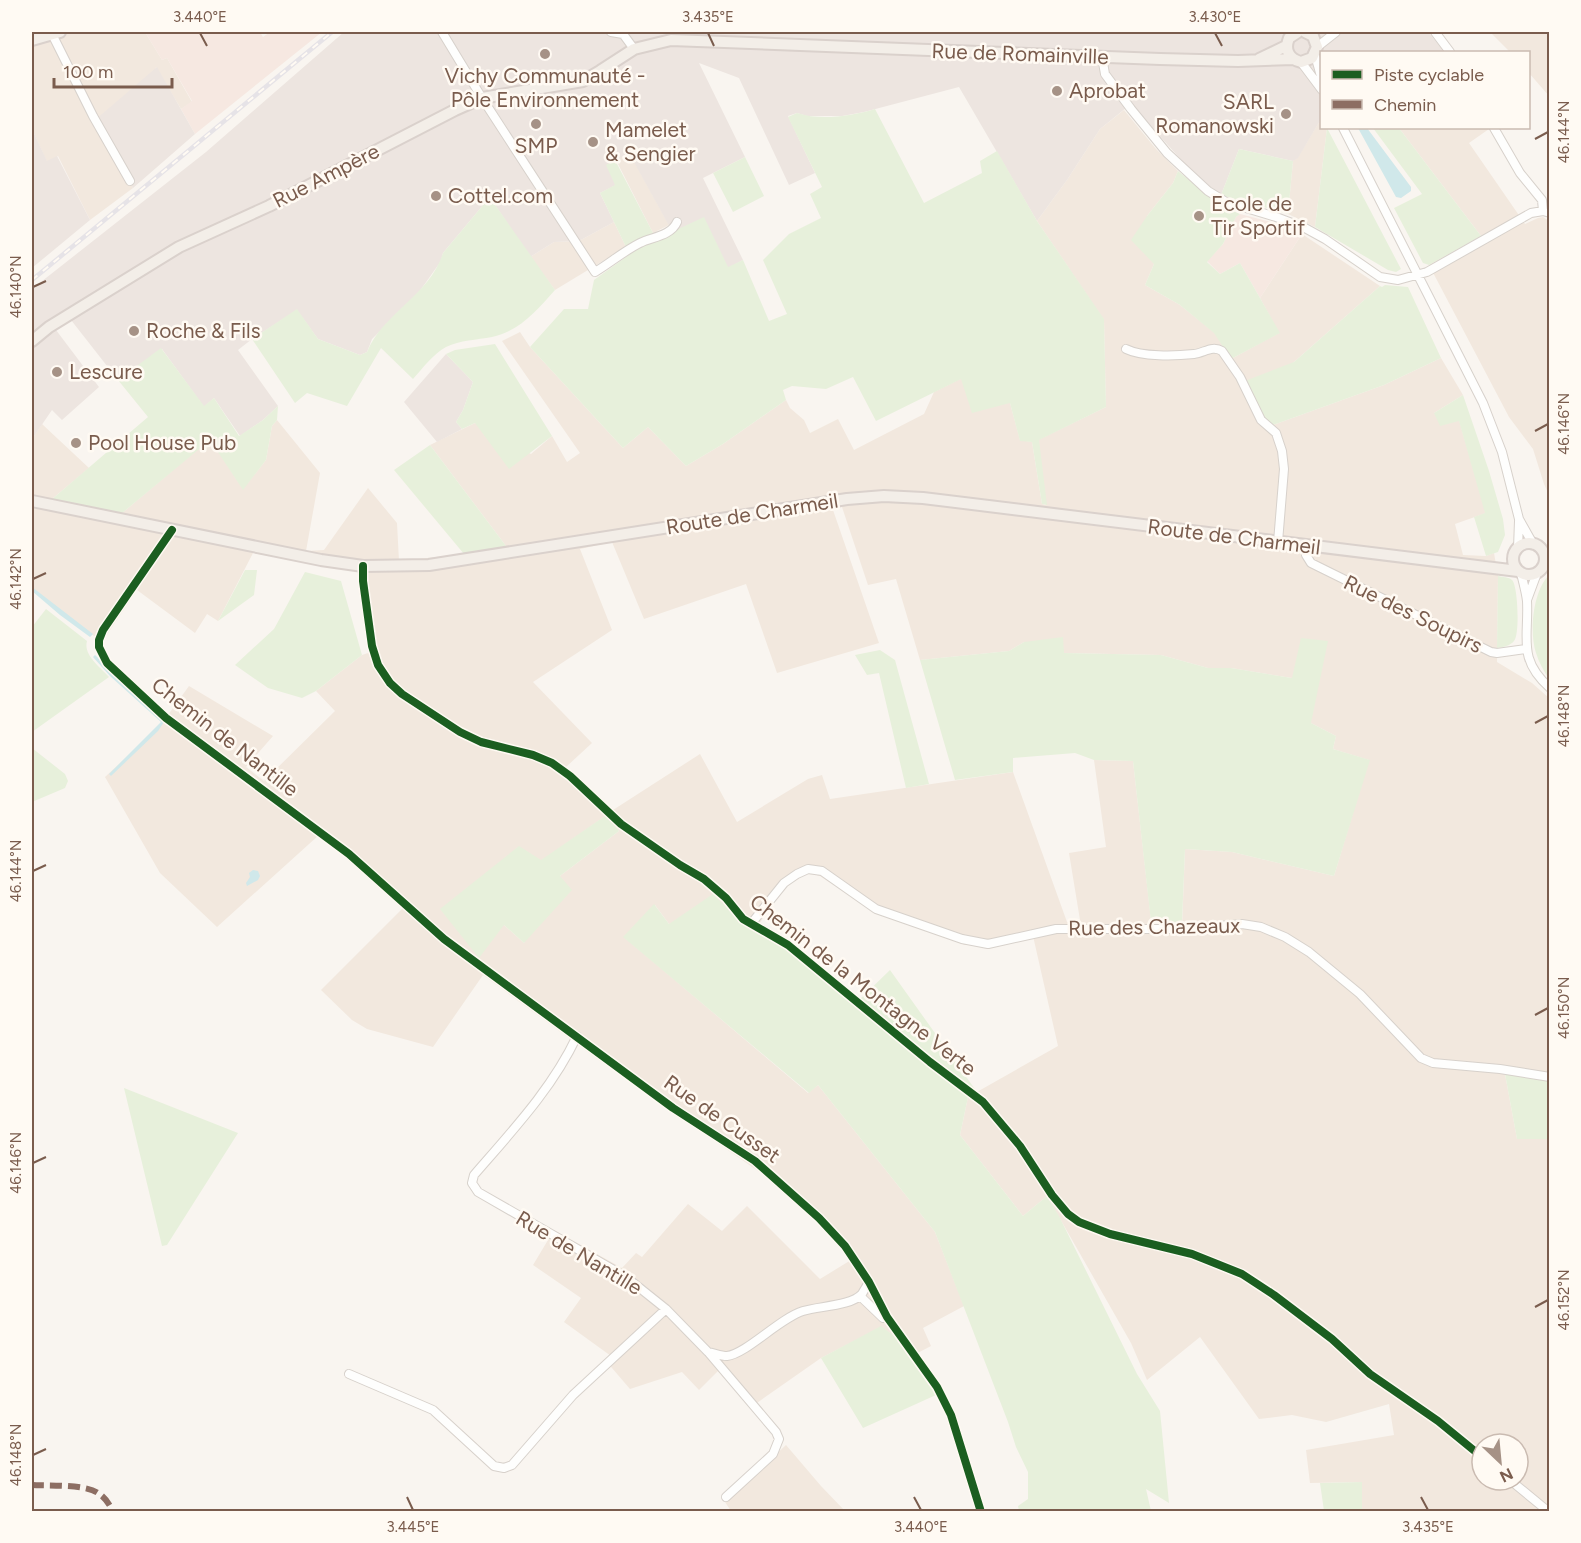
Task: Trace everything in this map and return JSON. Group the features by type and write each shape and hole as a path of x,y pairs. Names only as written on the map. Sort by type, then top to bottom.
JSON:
{"main road":[{"path":"1290,37 1288,54 1297,61 1309,60 1316,51 1315,39 1307,32"},
{"path":"32,40 56,33"},
{"name":"Rue de Romainville","path":"1259,59 1290,37"},
{"name":"Rue de Romainville","path":"634,48 670,39 1102,57 1297,61"},
{"name":"Rue Ampère","path":"32,341 49,327 179,247 269,206 482,98 583,81 634,48"},
{"name":"Route de Charmeil","path":"32,501 321,560 363,566 429,565 836,500 884,496 1013,508 1520,572"},
{"path":"1535,545 1545,555 1547,561 1537,573 1529,575 1520,572 1514,564 1516,552 1525,544 1550,545"},
{"name":"Route de Charmeil","path":"1478,566 1501,561 1516,552"}],"street":[{"path":"442,32 594,272 638,244 670,232 677,222"},
{"path":"611,32 624,34 634,48"},
{"path":"1307,32 1334,33"},
{"path":"1435,32 1449,51"},
{"path":"56,33 93,116 130,181"},
{"path":"1320,70 1316,51 1334,33"},
{"path":"1102,57 1103,68 1108,79 1151,134 1185,170 1218,198 1305,228 1380,277 1398,280 1417,275 1454,257 1531,213 1546,212 1542,201 1520,173 1495,129"},
{"path":"1297,61 1320,88"},
{"path":"1344,129 1483,403 1502,452 1519,519 1535,545"},
{"path":"1126,349 1135,354 1188,355 1200,354 1212,348 1222,351 1240,377 1261,420 1276,433 1280,444 1284,469 1278,542"},
{"path":"1516,552 1519,519"},
{"name":"Chemin de Nantille","path":"172,530 103,630 99,640 102,656 166,718 349,854 444,939"},
{"name":"Rue des Soupirs","path":"1308,546 1306,555 1311,563 1491,652 1526,650"},
{"name":"Chemin de la Montagne Verte","path":"363,566 372,646 378,665 402,694 465,735 481,742 533,755 552,764 570,776 621,824 704,879 726,898 743,919 788,945 930,1062 983,1102 1020,1146 1052,1195 1068,1214 1079,1222 1110,1234 1192,1254 1242,1274 1282,1301 1332,1339 1370,1374 1438,1421 1470,1447"},
{"path":"1520,572 1527,602 1526,650 1535,671 1550,688"},
{"path":"1527,602 1537,573"},
{"name":"Rue des Chazeaux","path":"751,924 784,883 808,869 822,872 876,909 962,939 988,944 1056,929 1185,929 1242,924 1261,927 1285,937 1309,952 1352,987 1421,1058 1432,1063 1500,1069 1550,1077"},
{"name":"Rue de Cusset","path":"444,939 673,1108 755,1161 773,1175 839,1239 869,1282 887,1317 942,1396 962,1448 981,1512"},
{"name":"Rue de Nantille","path":"577,1036 565,1062 546,1090 474,1175 472,1183 474,1188 535,1227 626,1277 666,1309 708,1352 776,1432 779,1439 773,1454 726,1497"},
{"path":"708,1352 727,1356 803,1311 838,1304 860,1296 869,1282"},
{"path":"860,1296 883,1318 887,1317"},
{"path":"349,1374 433,1410 494,1466 504,1468 512,1465 573,1395 666,1309"},
{"path":"725,1373 724,1365 727,1356"},
{"path":"1525,1492 1549,1512"}],"shaded area":[{"path":"32,32 145,32 162,60 167,58 192,102 181,109 156,67 130,181 133,188 90,220 58,156 47,162 32,129"},
{"path":"145,32 260,32 263,37 270,32 322,32 195,134 181,109 192,101 167,58 162,60"},
{"path":"344,32 1428,32 1444,51 1320,51 1320,121 1298,158 1293,161 1239,149 1221,195 1193,173 1131,104 1100,129 1037,221 959,87 842,116 807,116 797,113 788,116 815,173 789,185 739,78 699,63 745,157 703,178 743,260 728,268 673,233 629,153 607,165 616,185 600,193 614,222 579,241 554,242 530,257 491,199 484,204 443,253 441,261 417,295 372,339 367,352 360,355 318,339 297,310 252,339 238,350 278,406 240,436 214,398 204,407 162,349 118,380 71,320 56,330 99,387 62,420 52,410 32,439 32,289 206,152"},
{"path":"1490,32 1549,32 1549,96 1530,74 1530,51 1509,51"},
{"path":"157,67 195,134 133,188 95,120"},
{"path":"1124,110 1156,149 1178,171 1173,183 1147,216 1154,264 1145,285 1180,305 1215,333 1231,359 1279,333 1260,298 1302,234 1380,286 1294,362 1264,420 1273,425 1384,385 1441,358 1463,395 1434,413 1459,420 1486,513 1455,524 1463,555 1486,556 1494,553 1498,576 1497,662 1532,683 1549,698 1549,1081 1505,1074 1517,1139 1549,1139 1549,1511 1362,1511 1361,1482 1310,1483 1306,1450 1394,1435 1389,1404 1326,1422 1292,1415 1259,1419 1200,1337 1147,1380 1131,1343 1047,1196 1023,1216 960,1135 968,1097 1058,1046 1033,936 1002,945 965,945 874,912 820,876 810,873 791,881 776,898 754,932 747,928 669,924 655,905 624,937 808,1093 818,1085 935,1232 964,1306 923,1328 931,1346 910,1357 893,1335 881,1327 821,1358 751,1407 718,1371 699,1390 682,1372 630,1389 606,1361 611,1356 564,1322 581,1298 533,1265 554,1230 622,1268 636,1253 642,1257 688,1204 722,1231 747,1206 820,1279 851,1260 836,1240 765,1176 600,1061 483,975 433,1047 367,1029 352,1020 321,990 403,908 319,835 217,927 160,873 105,777 160,726 189,686 273,736 246,767 264,781 335,711 316,691 362,655 371,652 357,571 253,553 218,621 207,614 195,633 137,590 102,642 32,589 32,439 42,424 89,468 52,499 121,514 210,439 243,489 266,460 272,426 277,420 320,473 306,551 324,550 368,488 397,523 399,561 464,554 506,546 430,445 475,423 531,454 552,436 567,462 580,453 502,341 520,332 530,347 623,448 648,427 686,466 723,444 786,400 790,408 804,420 810,433 838,419 854,450 924,414 934,392 962,378 1010,403 1020,440 1032,442 1042,504 1046,505 1038,440 1106,407 1104,320 1037,221 1100,129","holes":["842,507 868,585 896,579 920,660 1009,651 1024,642 1064,653 1161,655 1208,668 1231,668 1292,678 1311,723 1336,736 1333,749 1369,760 1334,876 1232,852 1185,849 1182,928 1152,929 1133,761 1094,760 1106,847 1069,853 1080,920 1067,922 1013,772 830,799 822,775 808,779 737,822 700,754 613,810 566,767 592,743 533,682 612,630 580,549 612,542 644,619 746,584 777,673 879,643 833,510","604,817 619,831 560,876 524,943 504,925 541,861"]},
{"path":"1320,121 1320,129 1327,129 1315,227 1288,214 1293,161 1298,157"},
{"path":"32,129 47,161 57,156 90,220 32,268"},
{"path":"1400,129 1489,129 1469,143 1525,224 1543,217 1549,221 1549,495 1533,449 1509,417 1429,265 1481,236"},
{"path":"629,152 669,225 653,233 616,160"},
{"path":"1240,214 1279,224 1302,234 1260,298 1240,263 1220,274 1207,261 1223,244 1236,217"},
{"path":"614,222 626,247 555,290 530,257 554,242 579,241"},
{"path":"446,354 473,382 456,422 462,429 437,442 404,402"},
{"path":"786,1445 845,1511 731,1511 725,1502"}],"green space":[{"path":"875,109 924,203 982,173 980,161 997,151 1037,221 1104,319 1106,407 1039,440 1047,505 1042,504 1032,442 1020,441 1010,403 972,413 961,379 876,421 853,377 826,389 792,386 783,390 786,400 723,444 686,466 648,427 623,448 530,347 564,309 588,309 594,280 640,247 704,217 728,267 743,260 769,321 787,314 763,260 789,234 821,218 810,194 822,187 788,117 797,113 816,117 836,117"},
{"path":"1328,129 1401,269 1396,272 1388,270 1315,227"},
{"path":"1374,129 1400,129 1481,236 1429,265 1423,263 1394,208 1422,194"},
{"path":"1239,149 1293,161 1288,214 1221,195"},
{"path":"745,157 764,196 733,212 713,173"},
{"path":"615,160 653,233 626,247 600,193 615,185 606,165"},
{"path":"1178,171 1220,205 1240,214 1236,217 1223,244 1207,262 1220,274 1240,263 1280,333 1231,359 1214,333 1180,305 1145,285 1154,264 1131,240 1173,183"},
{"path":"491,199 555,290 542,305 519,325 502,334 446,347 433,357 413,379 381,348 347,406 307,393 295,403 252,339 297,309 318,339 360,355 367,352 383,326 428,281 443,253 484,204"},
{"path":"1380,286 1408,287 1441,358 1384,385 1273,425 1264,420 1245,381 1294,362"},
{"path":"495,344 552,436 509,469 475,423 462,429 456,422 473,382 446,354 455,350"},
{"path":"161,348 204,406 214,398 239,436 263,420 278,406 277,420 272,426 266,460 243,490 210,440 121,514 51,500 148,417 118,380"},
{"path":"1463,395 1503,519 1505,535 1498,552 1486,556 1474,517 1485,513 1459,421 1440,426 1434,413"},
{"path":"430,445 506,546 464,554 394,470"},
{"path":"245,570 257,570 254,595 218,621"},
{"path":"305,572 341,581 362,655 316,691 302,698 268,688 235,665 274,629"},
{"path":"1549,575 1549,679 1536,653 1533,623 1539,591"},
{"path":"1498,576 1511,579 1514,584 1518,620 1514,641 1497,648"},
{"path":"46,609 87,641 87,651 90,656 109,677 32,732 32,627"},
{"path":"1063,637 1064,653 1161,655 1208,668 1231,668 1292,678 1301,638 1328,641 1311,723 1336,736 1333,749 1370,760 1334,876 1232,852 1185,849 1182,923 1151,922 1133,761 1094,760 1075,753 1013,758 1013,772 955,780 920,660 1009,651 1024,642"},
{"path":"880,650 895,660 929,784 906,788 879,673 867,675 855,655"},
{"path":"32,748 65,774 68,781 65,788 32,802"},
{"path":"605,816 619,831 560,876 572,890 524,943 504,925 479,958 440,909 519,846 541,860"},
{"path":"713,894 747,928 787,950 855,1004 890,970 977,1092 968,1097 960,1135 1023,1216 1047,1196 1060,1218 1137,1374 1160,1411 1169,1503 1146,1489 1151,1511 1019,1511 1018,1506 1028,1499 1028,1472 1016,1447 935,1232 818,1085 809,1093 623,937 654,904 669,924"},
{"path":"1505,1074 1549,1081 1549,1139 1517,1139"},
{"path":"124,1088 238,1133 167,1245 162,1246"},
{"path":"881,1326 893,1335 936,1395 863,1428 821,1358"},
{"path":"1362,1482 1362,1511 1324,1511 1320,1483"}],"water":[{"path":"1359,129 1368,129 1411,187 1411,191 1401,198 1396,197"},
{"path":"32,587 93,634 90,637 60,615 32,591"},
{"path":"95,655 164,722 158,731 111,776 109,774 161,722 110,676 93,657"},
{"path":"253,870 258,871 260,876 258,880 247,886 249,873"}],"railway":[{"path":"32,280 332,32"}],"marked path":[{"path":"32,1485 92,1490 105,1499 113,1512"}],"cycle path":[{"path":"172,530 103,630 99,647 107,663 166,718 349,854 444,939 673,1108 755,1161 819,1218 845,1246 869,1282 887,1317 937,1387 951,1415 981,1512"},
{"path":"363,566 372,646 378,665 390,683 402,694 460,732 481,742 533,755 552,763 570,776 621,824 704,879 726,898 743,919 788,945 930,1062 983,1102 1020,1146 1052,1195 1068,1214 1079,1222 1110,1234 1192,1254 1242,1274 1332,1339 1370,1374 1438,1421 1470,1447"}],"place":[{"name":"Vichy Communauté - Pôle Environnement","path":"545,54"},
{"name":"Aprobat","path":"1057,91"},
{"name":"SARL Romanowski","path":"1286,114"},
{"name":"SMP","path":"536,124"},
{"name":"Mamelet & Sengier","path":"593,142"},
{"name":"Cottel.com","path":"436,196"},
{"name":"Ecole de Tir Sportif","path":"1199,216"},
{"name":"Roche & Fils","path":"134,331"},
{"name":"Lescure","path":"57,372"},
{"name":"Pool House Pub","path":"76,443"}]}
